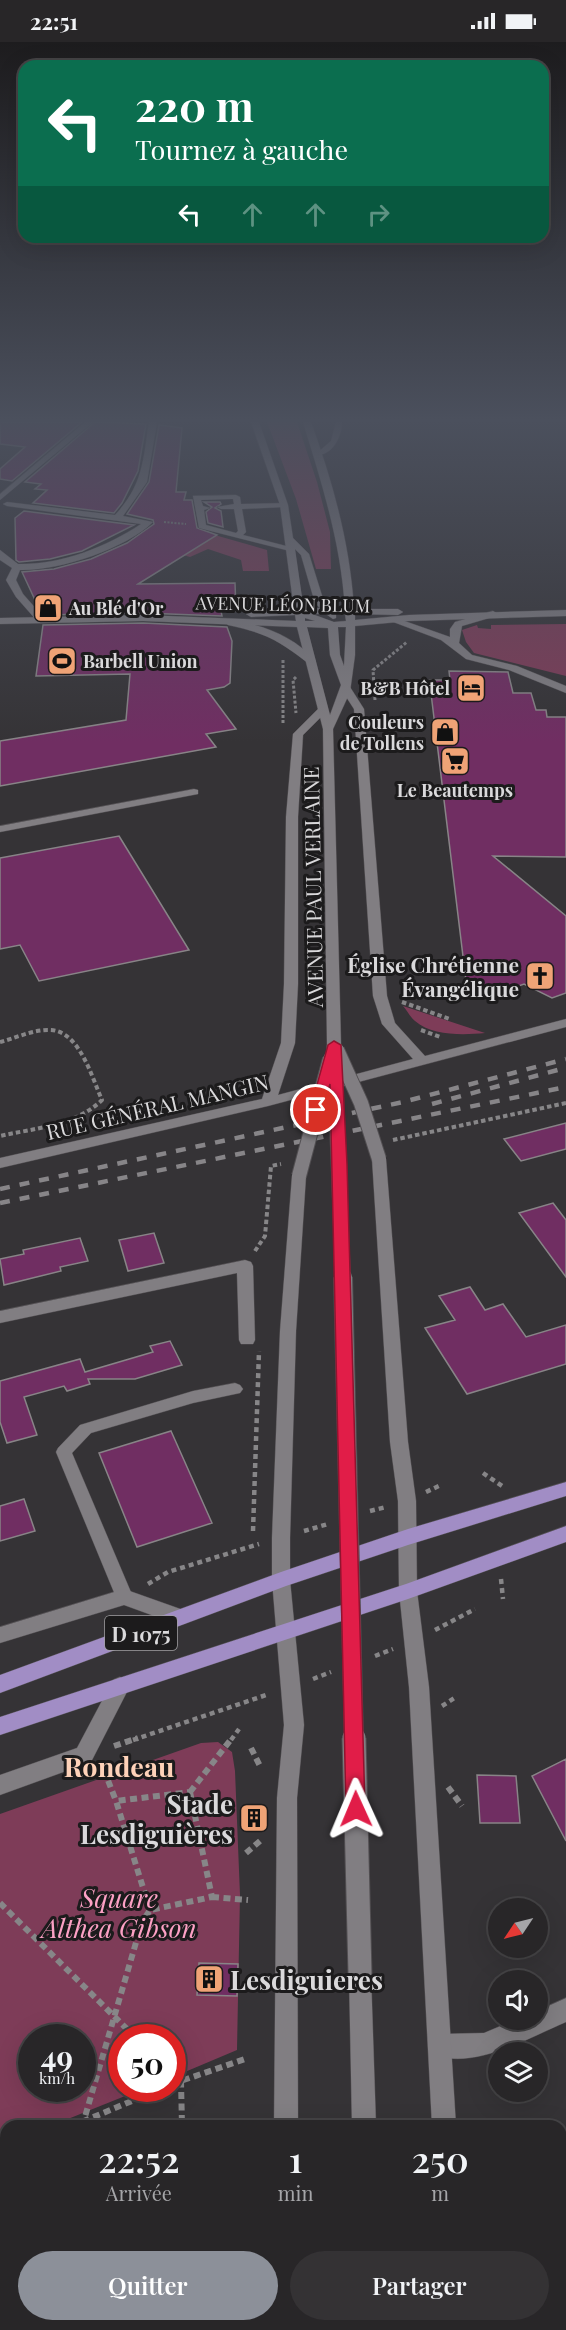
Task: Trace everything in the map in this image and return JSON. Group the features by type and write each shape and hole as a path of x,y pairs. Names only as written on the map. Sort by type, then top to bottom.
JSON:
{"main road":[{"path":"0,553 5,561 17,567 39,565 91,552 120,540 138,529"},
{"name":"AVENUE PAUL VERLAINE","path":"288,529 300,618 328,729 334,923 334,1045"},
{"name":"AVENUE PAUL VERLAINE","path":"328,729 346,689 352,617 337,529"},
{"path":"291,545 304,554 320,603 328,618 335,655 346,689 359,709 380,996 389,1024 421,1060"},
{"path":"17,567 11,580 19,595 41,620"},
{"name":"AVENUE LÉON BLUM","path":"0,621 143,618 202,614 328,618 442,613 566,613"},
{"path":"202,614 269,630 311,661"},
{"name":"AVENUE LÉON BLUM","path":"328,618 393,620 494,614"},
{"path":"454,643 455,629 458,624 494,614"},
{"path":"300,618 328,618"},
{"path":"393,620 426,630 454,643 462,654 469,657 513,669 566,690"},
{"path":"268,1102 288,1043 291,984 292,817 298,734 322,711"},
{"name":"RUE GÉNÉRAL MANGIN","path":"0,1163 268,1102 566,1023"},
{"path":"334,1045 356,1085 379,1159 399,1442 407,1501 408,1592 419,1687 444,2120"},
{"path":"286,2120 287,1798 294,1725 281,1580 288,1331 299,1176 334,1045"},
{"path":"334,1045 340,1164 364,2120"},
{"path":"0,1317 245,1266 247,1340"},
{"name":"D 1075","path":"0,1684 281,1580 408,1537 566,1489"},
{"name":"D 1075","path":"0,1726 408,1592 566,1534"},
{"path":"0,1635 123,1597 179,1617"},
{"path":"0,1785 84,1755 120,1686"},
{"path":"440,2046 484,2045 566,2010"}],"lane":[{"path":"211,529 236,536 291,545"},
{"path":"236,536 242,532 241,529"},
{"path":"0,829 194,792"},
{"path":"123,1597 64,1452 86,1429 193,1397 235,1389"}],"path":[{"path":"375,704 374,670 408,640 402,639"},
{"path":"298,734 293,680 311,661"},
{"path":"400,1001 450,1019"},
{"path":"413,1025 436,1037 460,1040 471,1048"},
{"path":"0,1042 51,1030 66,1034 75,1045 102,1100 95,1109 78,1118 0,1136"},
{"path":"247,1340 259,1348 253,1531"},
{"path":"483,1473 510,1491"},
{"path":"123,1597 168,1572 281,1538"},
{"path":"501,1573 503,1599"},
{"path":"437,1710 456,1697"},
{"path":"84,1755 213,1713"},
{"path":"116,1801 190,1792 239,1729"},
{"path":"251,1748 261,1767"},
{"path":"104,1770 150,1910"},
{"path":"441,1779 462,1806"},
{"path":"190,1792 212,1898"},
{"path":"246,1853 260,1841"},
{"path":"86,2120 142,1922 150,1910 212,1898 248,1900"},
{"path":"0,1903 121,2024"},
{"path":"186,2079 245,2059"},
{"path":"92,2120 132,2102"},
{"path":"181,2102 182,2120"}],"green space":[{"path":"183,529 193,529 267,550 269,571 243,571 241,560 208,549 190,557 183,555"},
{"path":"305,529 329,529 331,569 316,569"},
{"path":"566,624 566,676 474,653 466,642 462,630 477,625 478,628 491,629 491,625"},
{"path":"403,1006 485,1033 439,1032 415,1021"},
{"name":"Square Althea Gibson","path":"218,1742 232,1752 235,1771 240,1895 237,2050 186,2072 186,2024 108,2024 108,2102 110,2102 65,2120 0,2120 0,1814 201,1743"}],"building":[{"path":"15,529 126,529 82,551 50,559 19,562 16,560"},
{"path":"147,529 199,529 217,535 138,584 235,583 236,611 221,611 222,616 143,613 44,615 45,609 36,602 22,572 54,569 91,559 127,543"},
{"path":"143,623 227,627 232,641 230,683 224,687 207,690 236,729 206,734 216,747 0,786 0,741 126,720 130,674 36,676 43,625"},
{"path":"449,671 508,672 513,693 531,693 536,710 546,710 547,717 566,717 566,857 493,856 566,916 566,993 552,998 524,984 499,993 466,981 430,685 430,680 450,680"},
{"path":"119,836 189,950 39,981 20,945 0,949 0,858"},
{"path":"566,1123 566,1149 521,1161 504,1139"},
{"path":"553,1203 566,1220 566,1277 519,1213"},
{"path":"154,1233 164,1263 128,1271 119,1240"},
{"path":"80,1238 88,1261 60,1267 61,1271 4,1285 0,1259 24,1254 23,1250"},
{"path":"470,1287 485,1310 503,1304 526,1337 566,1325 566,1364 467,1394 425,1328 455,1320 439,1296"},
{"path":"170,1341 182,1365 135,1379 88,1379 90,1384 67,1391 64,1386 24,1397 37,1435 7,1443 0,1422 0,1381 80,1359 85,1372 153,1352 150,1346"},
{"path":"171,1431 212,1523 137,1547 99,1453"},
{"path":"24,1499 35,1531 0,1541 0,1506"},
{"path":"566,1759 566,1841 532,1776"},
{"path":"477,1775 516,1776 520,1823 480,1823"},
{"path":"199,1963 238,1964 237,1996 197,1995"}],"railway":[{"path":"0,1189 403,1102 566,1059"},
{"path":"432,1104 565,1068"},
{"path":"0,1203 566,1087"}],"place":[{"name":"Au Blé d'Or","path":"48,608"},
{"name":"Barbell Union","path":"62,661"},
{"name":"B&B Hôtel","path":"471,688"},
{"name":"Couleurs de Tollens","path":"445,732"},
{"name":"Le Beautemps","path":"455,761"},
{"name":"Église Chrétienne Évangélique","path":"540,976"},
{"name":"Stade Lesdiguières","path":"254,1818"},
{"name":"Lesdiguieres","path":"209,1979"}],"district":[{"name":"Rondeau","path":"119,1766"}],"route":[{"path":"316,1110 334,1045 340,1164 356,1809"}]}
